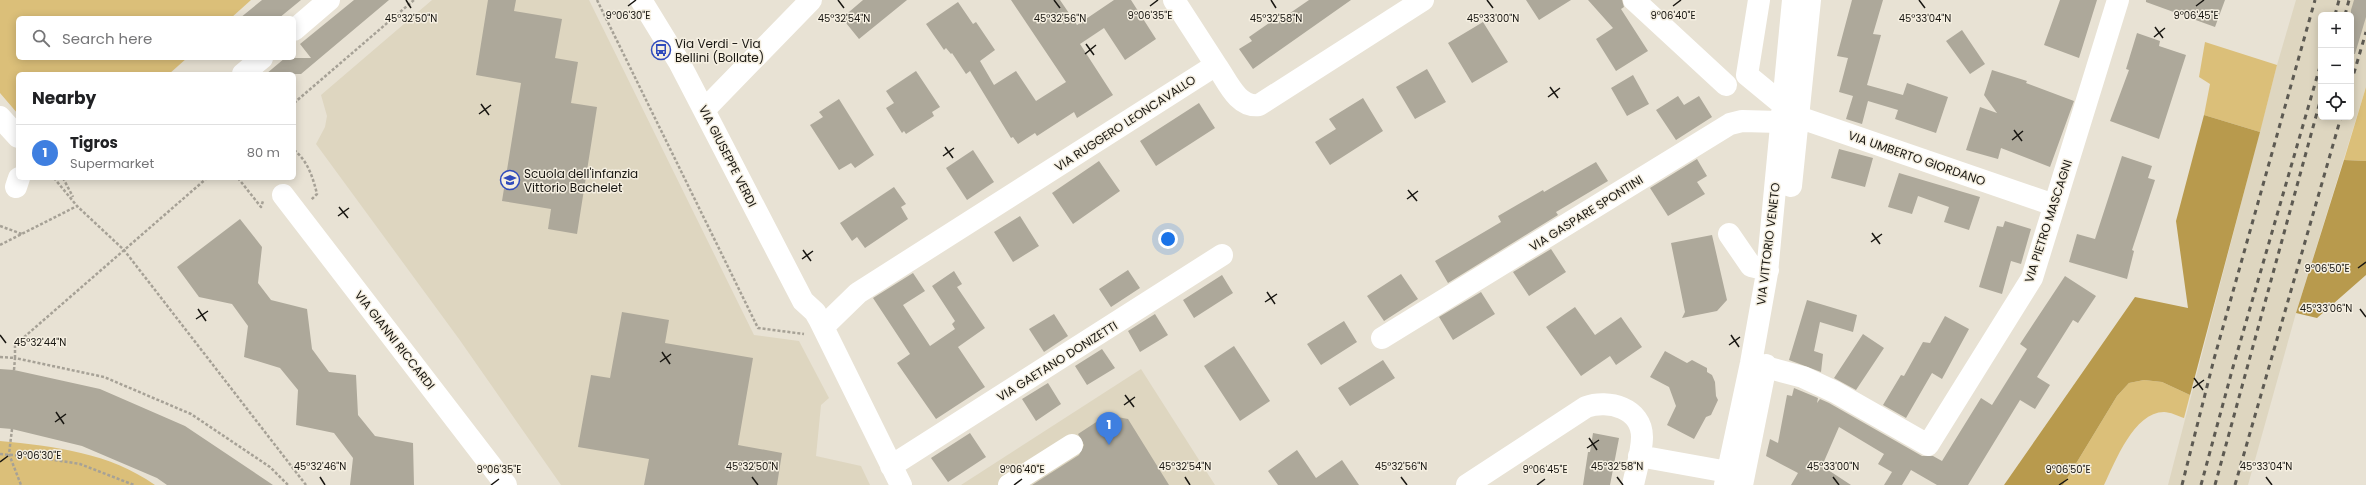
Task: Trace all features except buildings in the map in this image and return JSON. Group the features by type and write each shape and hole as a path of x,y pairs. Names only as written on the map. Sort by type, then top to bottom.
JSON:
{"street":[{"path":"296,28 329,0"},
{"name":"VIA GIUSEPPE VERDI","path":"641,0 672,50 710,105"},
{"name":"VIA GIUSEPPE VERDI","path":"654,0 692,54 710,105 803,301 819,319 901,485"},
{"path":"710,105 811,0"},
{"path":"1174,0 1216,65 1243,102 1250,106 1258,105 1423,0"},
{"path":"1634,0 1726,85"},
{"path":"1759,0 1747,75 1787,114"},
{"name":"VIA VITTORIO VENETO","path":"1732,481 1783,262 1787,114 1793,0"},
{"name":"VIA VITTORIO VENETO","path":"1759,365 1768,270 1787,114 1810,0"},
{"name":"VIA PIETRO MASCAGNI","path":"1759,365 1803,377 1835,392 1928,445 2032,278 2118,0"},
{"path":"246,72 260,60"},
{"name":"VIA RUGGERO LEONCAVALLO","path":"819,319 1216,65"},
{"name":"VIA UMBERTO GIORDANO","path":"1787,114 2054,205"},
{"name":"VIA GASPARE SPONTINI","path":"1382,338 1726,126 1742,121 1787,114"},
{"path":"0,117 16,135"},
{"name":"VIA GIANNI RICCARDI","path":"273,197 298,214 506,485"},
{"path":"1729,234 1751,266 1768,270"},
{"name":"VIA GAETANO DONIZETTI","path":"891,466 1222,255"},
{"path":"1467,485 1586,407 1599,402 1615,404 1627,410 1638,423 1642,435 1633,485"},
{"path":"1009,485 1072,445"},
{"path":"1639,456 1732,481"}],"path":[{"path":"296,101 414,0"},
{"path":"597,0 758,328 791,333"},
{"path":"296,152 300,155 312,175 317,194 298,214"},
{"path":"56,180 75,201"},
{"path":"64,180 77,206 124,250 306,485"},
{"path":"14,370 15,345 205,180"},
{"path":"240,180 261,207 273,197"},
{"path":"0,245 77,206"},
{"path":"0,226 22,234"},
{"path":"0,357 15,358 104,377 191,414 270,467 288,485"},
{"path":"12,429 9,454 21,485"},
{"path":"0,454 80,464 134,485"}],"shaded area":[{"path":"0,0 251,0 233,16 16,16 16,60 185,60 171,72 16,72 16,112 0,93"},
{"path":"432,0 589,0 754,335 799,341 829,398 821,405 816,456 861,466 870,485 561,485 459,339 316,144 325,127 327,116 321,95"},
{"path":"2296,0 2366,0 2366,87 2296,313 2248,485 2168,485 2277,65"},
{"path":"2205,42 2277,65 2260,132 2204,115 2210,84 2199,77"},
{"path":"2366,87 2366,161 2344,160"},
{"path":"2204,115 2260,132 2190,395 2162,382 2144,380 2129,383 2117,396 2063,485 2004,485 2135,297 2188,308 2176,221"},
{"path":"2344,160 2366,161 2366,275 2317,318 2296,313"},
{"path":"1141,369 1215,485 961,485"},
{"path":"2144,380 2162,382 2190,395 2184,418 2164,412 2153,414 2144,420 2127,440 2104,485 2063,485 2117,396 2129,383"},
{"path":"0,441 41,445 100,458 138,474 155,485 0,485"}],"railway":[{"path":"2182,485 2214,359 2315,0"},
{"path":"2336,12 2339,0"},
{"path":"2346,12 2349,0"},
{"path":"2354,73 2366,32"},
{"path":"2201,485 2233,367 2318,73"},
{"path":"2215,485 2318,109"},
{"path":"2235,485 2340,120"}],"place":[{"name":"Via Verdi - Via Bellini (Bollate)","path":"661,50"},
{"name":"Scuola dell'infanzia Vittorio Bachelet","path":"510,180"},
{"name":"Tigros","path":"1109,445"}]}
